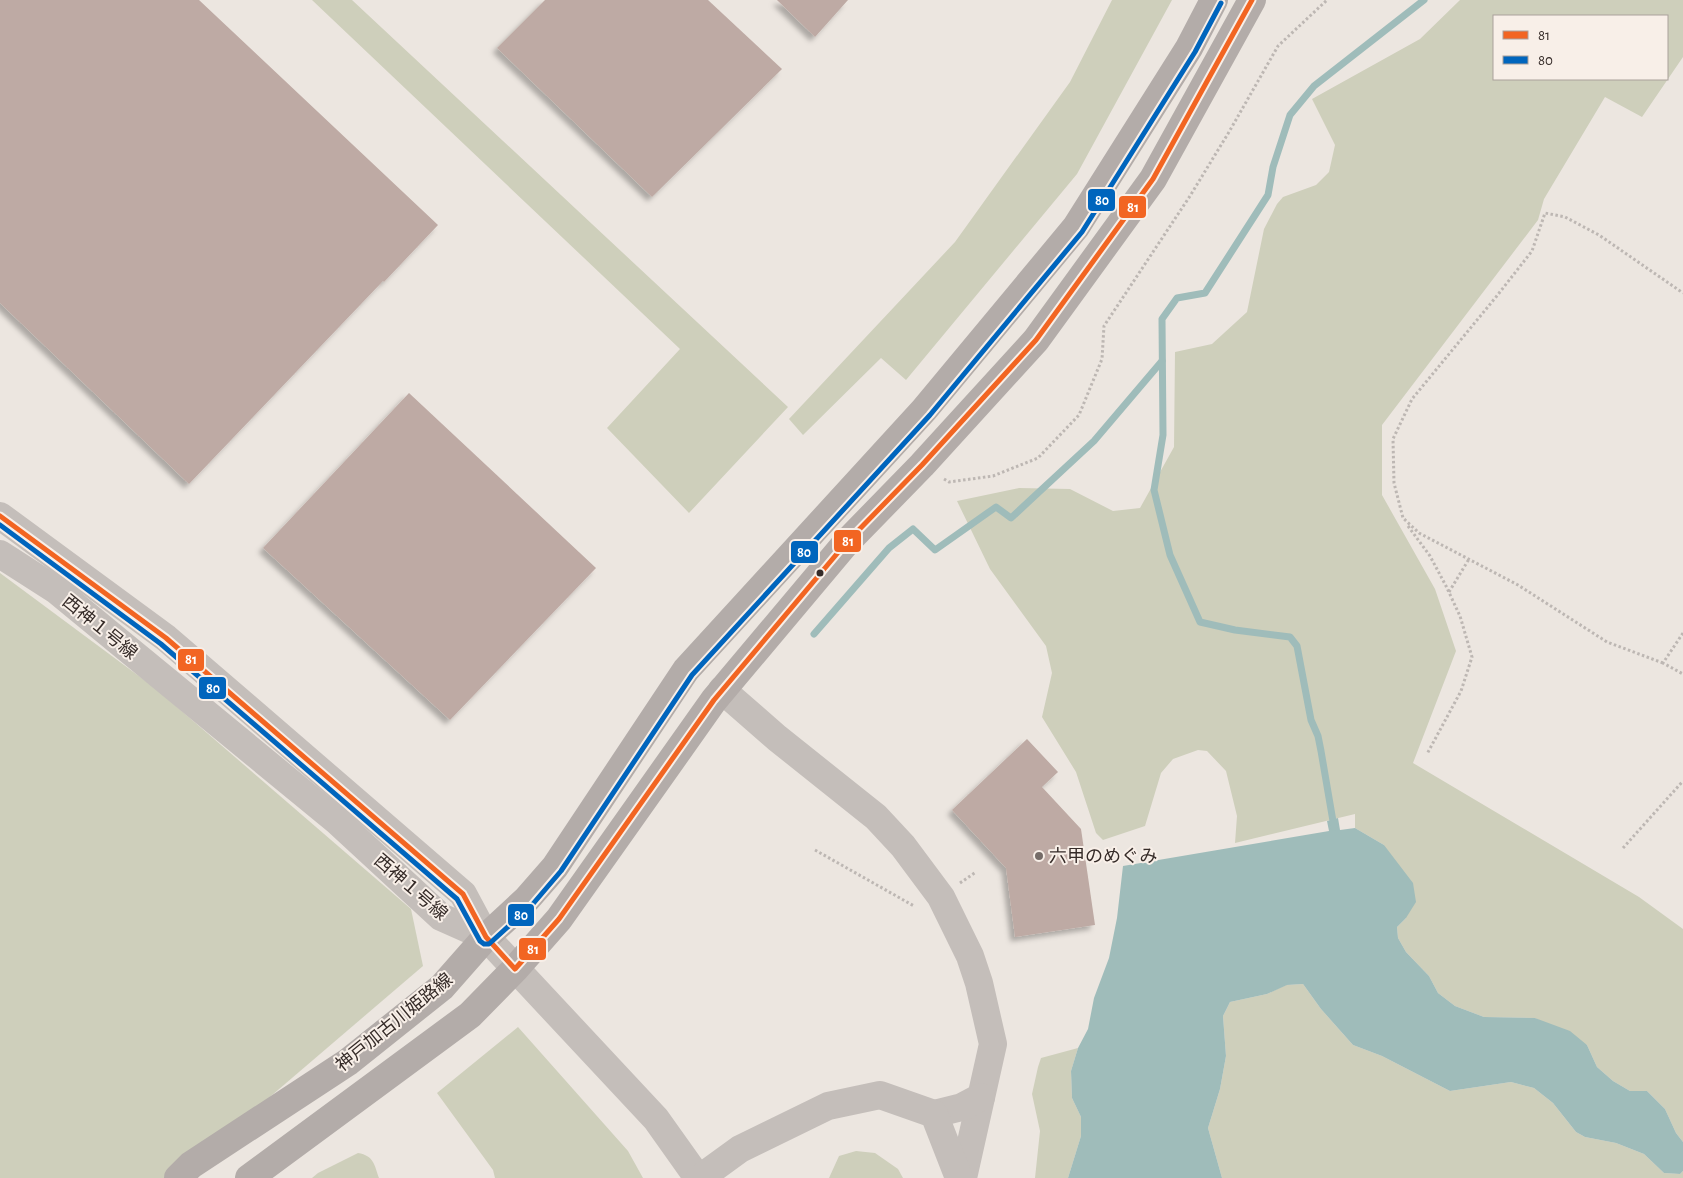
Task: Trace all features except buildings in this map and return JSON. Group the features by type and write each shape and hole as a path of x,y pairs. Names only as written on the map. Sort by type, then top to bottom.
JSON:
{"main road":[{"name":"神戸加古川姫路線","path":"178,1178 191,1165 348,1062 442,987 486,937 527,899 555,867 686,670 924,410 1076,227 1189,48 1214,0"},
{"name":"神戸加古川姫路線","path":"248,1178 470,1016 516,969 559,919 722,690 846,543 922,465 1036,340 1152,179 1252,0"}],"street":[{"name":"西神１号線","path":"0,516 166,638 448,881 462,894 486,937"},
{"name":"西神１号線","path":"0,554 56,590 337,820 441,917 486,937"},
{"path":"722,690 777,738 876,817 903,846 941,897 970,956 979,983 993,1044 963,1178"},
{"path":"486,937 656,1119 699,1178 740,1149 828,1106 880,1095 934,1114 962,1107 981,1097"},
{"path":"934,1114 959,1178"}],"path":[{"path":"922,465 949,482 993,476 1038,458 1079,415 1102,359 1104,326 1190,196 1278,46 1327,0"},
{"path":"1427,754 1461,691 1472,657 1460,616 1430,556 1404,519 1394,483 1393,439 1412,399 1532,251 1545,213 1565,217 1599,235 1683,293"},
{"path":"1404,519 1418,533 1518,585 1607,642 1663,663 1683,674"},
{"path":"1449,592 1469,559"},
{"path":"1663,663 1683,633"},
{"path":"1622,848 1683,781"}],"green space":[{"path":"312,0 352,0 788,407 689,513 607,428 680,349"},
{"path":"1112,0 1172,0 1077,174 906,380 881,358 803,435 789,419 955,242 1070,82"},
{"path":"1460,0 1683,0 1683,57 1668,79 1668,15 1493,15 1493,80 1667,80 1642,117 1605,97 1544,199 1538,220 1382,425 1382,495 1435,589 1456,651 1413,763 1639,897 1683,929 1683,1142 1676,1133 1665,1109 1647,1091 1630,1091 1613,1081 1597,1067 1587,1045 1535,1018 1484,1017 1455,1006 1438,993 1429,976 1406,952 1398,938 1397,927 1406,918 1384,845 1355,828 1355,814 1235,843 1237,816 1226,771 1207,751 1198,750 1173,759 1161,773 1145,826 1103,840 1096,833 1076,772 1042,717 1052,673 1046,646 990,569 957,501 1019,488 1070,489 1113,511 1140,508 1174,447 1175,352 1212,344 1247,312 1264,229 1277,204 1283,197 1316,185 1329,172 1335,145 1312,99 1420,39"},
{"path":"0,573 155,688 411,909 423,966 175,1178 0,1178"},
{"path":"1303,984 1321,1009 1353,1045 1382,1056 1450,1091 1511,1082 1534,1088 1553,1103 1576,1132 1585,1137 1616,1143 1644,1154 1664,1173 1680,1174 1683,1171 1683,1178 1222,1178 1208,1128 1220,1089 1226,1056 1223,1016 1230,1002 1267,994 1286,985"},
{"path":"518,1027 628,1151 643,1178 495,1178 493,1170 437,1093"},
{"path":"1078,1048 1071,1071 1072,1098 1081,1117 1081,1136 1068,1178 1035,1178 1040,1131 1032,1094 1038,1067 1041,1058"},
{"path":"856,1151 875,1153 898,1169 903,1178 829,1178 839,1156"},
{"path":"358,1153 370,1159 379,1178 312,1178 318,1173"}],"water":[{"path":"1338,818 1340,830 1355,828 1384,845 1413,883 1416,902 1406,918 1397,927 1398,938 1406,952 1429,976 1438,993 1455,1006 1484,1017 1535,1018 1570,1031 1587,1045 1597,1067 1613,1081 1630,1091 1647,1091 1665,1109 1676,1133 1683,1142 1683,1171 1680,1174 1664,1173 1644,1154 1616,1143 1585,1137 1576,1132 1553,1103 1534,1088 1511,1082 1450,1091 1382,1056 1353,1045 1321,1009 1303,984 1287,985 1267,994 1230,1002 1223,1016 1226,1056 1220,1089 1208,1128 1222,1178 1068,1178 1081,1136 1081,1117 1072,1098 1071,1071 1078,1048 1088,1029 1094,998 1109,958 1117,918 1123,866 1329,831 1327,821"}],"waterway":[{"path":"1334,827 1318,736 1311,720 1297,646 1290,637 1235,630 1200,622 1170,555 1154,490 1163,435 1162,319 1177,298 1205,293 1268,195 1273,167 1290,115 1314,86 1424,0"},
{"path":"814,634 889,548 913,529 935,550 996,507 1011,518 1094,441 1162,361"}],"transit line":[{"name":"81","path":"0,516 166,638 463,894 486,937 515,969 559,919 714,700 846,543 922,465 1036,340 1153,179 1252,0"},
{"name":"80","path":"0,525 161,644 457,899 480,941 484,944 489,944 532,905 561,871 692,675 930,415 1082,232 1195,52 1221,3"}],"place":[{"name":"六甲のめぐみ","path":"1039,856"}]}
